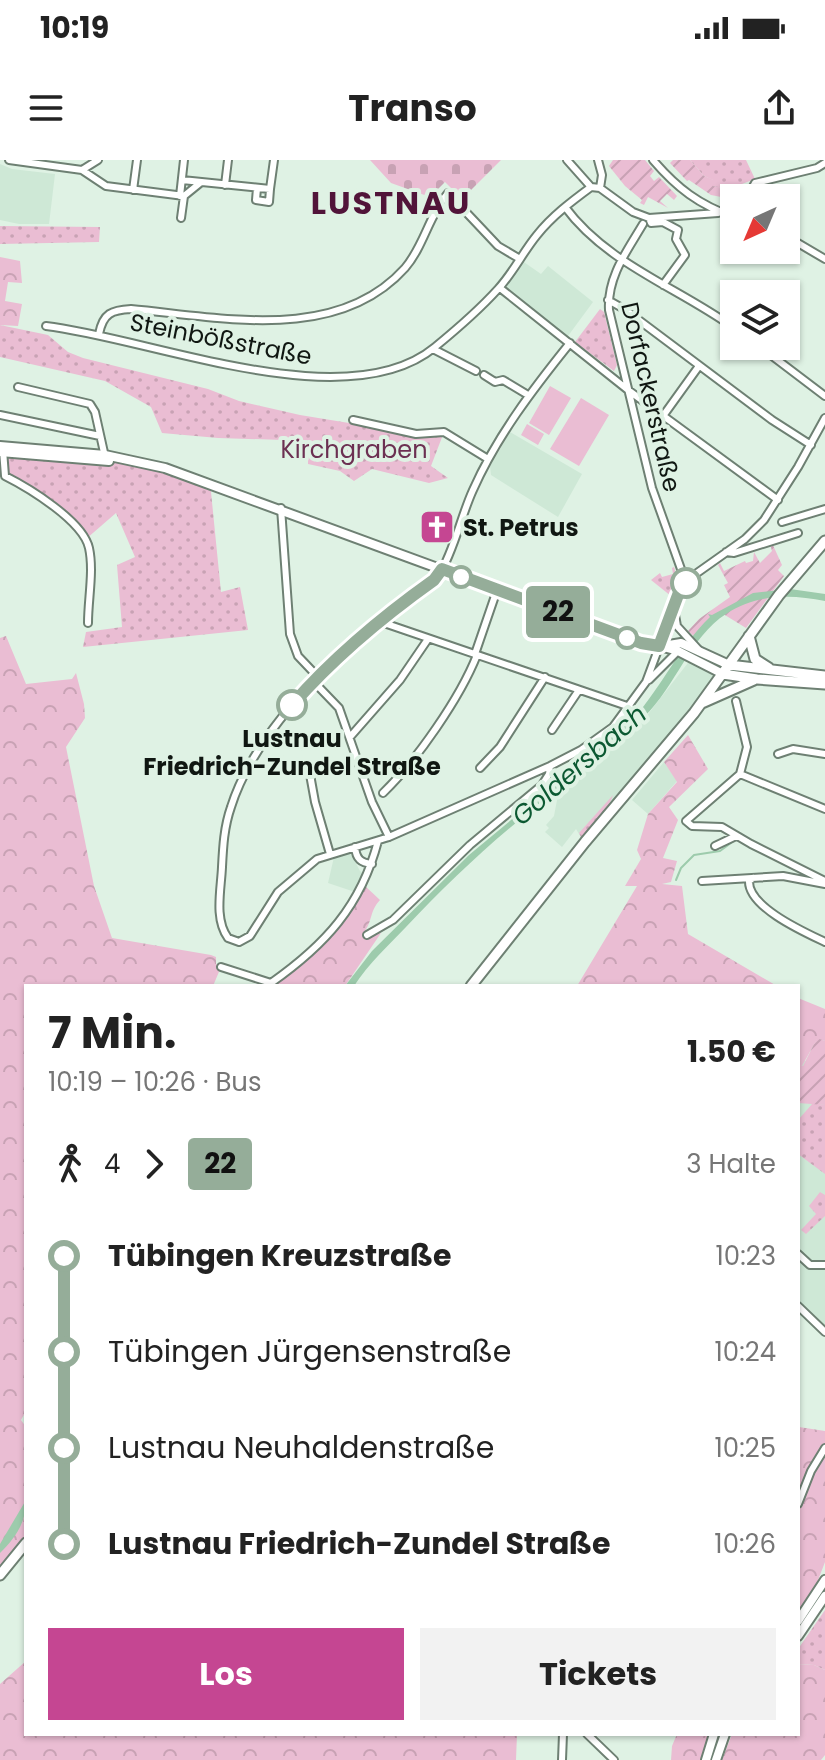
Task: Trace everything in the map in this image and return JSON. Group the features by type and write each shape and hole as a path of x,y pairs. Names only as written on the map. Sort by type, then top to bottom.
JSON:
{"main road":[{"path":"473,984 585,842 702,703 779,595 822,544"},
{"path":"749,636 755,659 772,670"},
{"path":"726,669 825,676"},
{"path":"726,669 757,679 825,684"},
{"path":"702,703 757,679"},
{"path":"0,1575 24,1545"}],"street":[{"path":"9,160 82,170 106,186 182,196 200,183"},
{"path":"82,170 98,160"},
{"path":"133,190 137,160"},
{"path":"181,218 184,160"},
{"path":"225,185 228,160"},
{"path":"257,188 256,200 269,202 274,160"},
{"path":"567,160 596,187 646,221 663,222 677,229 676,239 685,252 681,263 663,285"},
{"path":"596,187 602,175 598,160"},
{"path":"653,160 684,193 720,213"},
{"path":"754,184 825,163"},
{"path":"182,180 270,189"},
{"name":"Steinbößstraße","path":"46,326 99,334 252,369 305,376 375,373 402,365 433,349 500,288 540,230 565,207 596,187"},
{"path":"99,334 106,316 114,310 259,321 320,314 365,301 384,288 408,264 442,200 450,194 498,246 520,259"},
{"path":"565,207 621,259 720,320"},
{"path":"646,221 720,214"},
{"name":"Dorfackerstraße","path":"646,221 621,259 608,300 652,488 686,583"},
{"path":"800,244 825,259"},
{"path":"500,288 628,390 778,500"},
{"path":"608,300 811,445"},
{"path":"570,343 528,395 488,459 442,569 434,580 378,621 315,679 285,713 241,782 224,834 219,923 228,938 239,942 250,936 267,906 284,885 317,859 389,837 550,766 600,738 630,707 646,682 681,644"},
{"path":"433,349 476,371"},
{"path":"777,360 825,396"},
{"path":"663,416 699,366"},
{"path":"484,375 495,382 503,380 528,395"},
{"path":"18,387 90,404 94,409 105,457"},
{"path":"0,415 100,436"},
{"path":"646,682 674,605 686,583 759,526 778,500 825,418"},
{"path":"353,420 416,434 444,432 488,459"},
{"path":"88,623 90,552 86,539 46,499 3,477 2,449 105,457 165,468 281,508 641,643 659,646 681,644 726,669"},
{"path":"281,508 290,634 298,656 339,708 372,802 389,837"},
{"path":"782,522 825,509"},
{"path":"726,552 734,553 798,533"},
{"path":"383,793 400,776 426,740 476,655 497,590"},
{"path":"674,605 681,644"},
{"path":"378,621 630,707"},
{"path":"349,735 400,680 428,639"},
{"path":"659,646 665,662"},
{"path":"480,768 500,747 545,677"},
{"path":"552,730 579,690"},
{"path":"736,701 747,747 740,774 686,821 692,826 722,827 825,882"},
{"path":"778,754 793,749 825,754"},
{"path":"367,935 393,920 470,845 542,785 550,766"},
{"path":"309,769 330,854"},
{"path":"740,774 825,809"},
{"path":"715,846 736,836"},
{"path":"221,967 268,984 335,929 363,888 378,841"},
{"path":"355,847 358,859 364,864 372,864"},
{"path":"702,881 783,876 825,882"},
{"path":"753,878 749,881 749,889 758,900 791,926 825,942"},
{"path":"800,1256 810,1265 825,1265"},
{"path":"800,1308 825,1332"},
{"path":"800,1499 811,1471 825,1448"},
{"path":"800,1618 825,1580"},
{"path":"800,1633 825,1596"},
{"path":"562,1760 563,1736"},
{"path":"589,1736 614,1760"},
{"path":"706,1760 713,1736"},
{"path":"716,1760 724,1736"}],"shaded area":[{"path":"0,164 12,169 55,174 49,224 19,224 0,220"},
{"path":"521,260 541,274 548,266 593,302 568,336 504,288"},
{"path":"510,432 582,474 558,517 491,475 490,466"},
{"path":"691,659 717,675 582,839 576,829 562,847 545,832 549,828 546,825 554,816 558,795 645,718"},
{"path":"664,762 677,781 648,814 632,800"},
{"path":"350,852 363,873 355,892 328,883 334,857"},
{"path":"825,1058 825,1332 800,1308 800,1062"}],"green space":[{"path":"370,160 501,160 462,199 445,182 430,197 391,183"},
{"path":"613,160 645,160 654,171 650,176 654,181 659,177 677,196 674,200 667,194 660,201 668,208 648,197 644,205 640,203 642,200 625,186 609,166"},
{"path":"673,160 690,160 704,176 714,180 713,186 720,187 720,197 687,181 670,163"},
{"path":"690,160 746,160 755,179 742,184 720,184 720,187 712,186 713,180 704,176"},
{"path":"0,226 100,227 99,242 0,244"},
{"path":"0,257 20,261 22,283 8,282 5,301 22,304 18,326 0,325"},
{"path":"600,309 604,312 617,365 614,371 575,342"},
{"name":"Kirchgraben","path":"0,325 48,335 68,352 83,358 208,389 239,401 300,415 404,432 444,432 431,466 448,478 429,483 372,469 354,481 340,471 308,464 308,449 283,440 162,433 151,407 105,381 0,357"},
{"path":"550,386 571,398 549,435 529,423"},
{"path":"581,398 609,415 579,466 550,449"},
{"path":"527,424 544,434 538,445 521,435"},
{"path":"3,446 105,455 210,482 221,592 240,587 248,630 83,647 86,632 122,627 117,565 135,557 116,513 86,539 46,499 5,476"},
{"path":"772,543 782,565 778,570 784,576 746,628 720,612 695,637 688,631 699,619 730,597 724,585 728,583 718,565 720,563 724,571 745,561 753,561 754,552 760,563 772,551"},
{"path":"674,567 677,577 671,596 651,580 660,573 662,577 673,574"},
{"path":"6,636 26,684 72,679 76,673 85,718 66,747 94,886 112,938 211,955 216,957 216,964 221,967 214,984 24,984 24,1415 21,1420 24,1424 24,1543 0,1573 0,638"},
{"path":"688,735 708,769 669,807 678,820 663,858 677,861 671,882 662,884 682,886 688,934 774,984 578,984 637,886 625,886 641,859 637,850 648,814 677,782 664,762"},
{"path":"613,795 609,805 582,839 579,833"},
{"path":"364,885 380,900 364,932 368,937 381,933 346,984 268,984 331,933"},
{"path":"800,999 825,1009 825,1041 817,1039 802,1066"},
{"path":"817,1038 825,1041 825,1105 800,1103 800,1065 803,1066"},
{"path":"813,1103 825,1105 825,1174 800,1155 800,1118"},
{"path":"820,1192 825,1195 825,1216 806,1234 801,1230 816,1214 809,1206"},
{"path":"800,1427 825,1431 825,1562 815,1588 800,1609"},
{"path":"825,1610 825,1670 800,1664 800,1646"},
{"path":"24,1663 24,1736 517,1736 516,1760 0,1760 0,1684"},
{"path":"800,1664 825,1670 825,1755 821,1760 722,1760 731,1736 800,1736"},
{"path":"676,1736 708,1736 701,1760 671,1760"}],"water":[{"name":"Goldersbach","path":"790,589 825,594 825,601 799,597 762,599 738,607 713,624 644,717 488,847 386,948 356,984 347,984 372,951 469,855 634,718 710,617 708,614 712,615 753,593"},
{"path":"24,1503 24,1516 19,1529 0,1553 0,1544"}],"waterway":[{"path":"676,880 681,868 694,855 720,851 735,840"}],"bus line":[{"name":"22","path":"292,705 317,676 378,621 434,580 442,569 641,643 659,646 681,588 686,583"}],"place":[{"name":"St. Petrus","path":"437,527"},
{"name":"Lustnau Friedrich-Zundel Straße","path":"292,705"}],"district":[{"name":"LUSTNAU","path":"391,202"}]}
